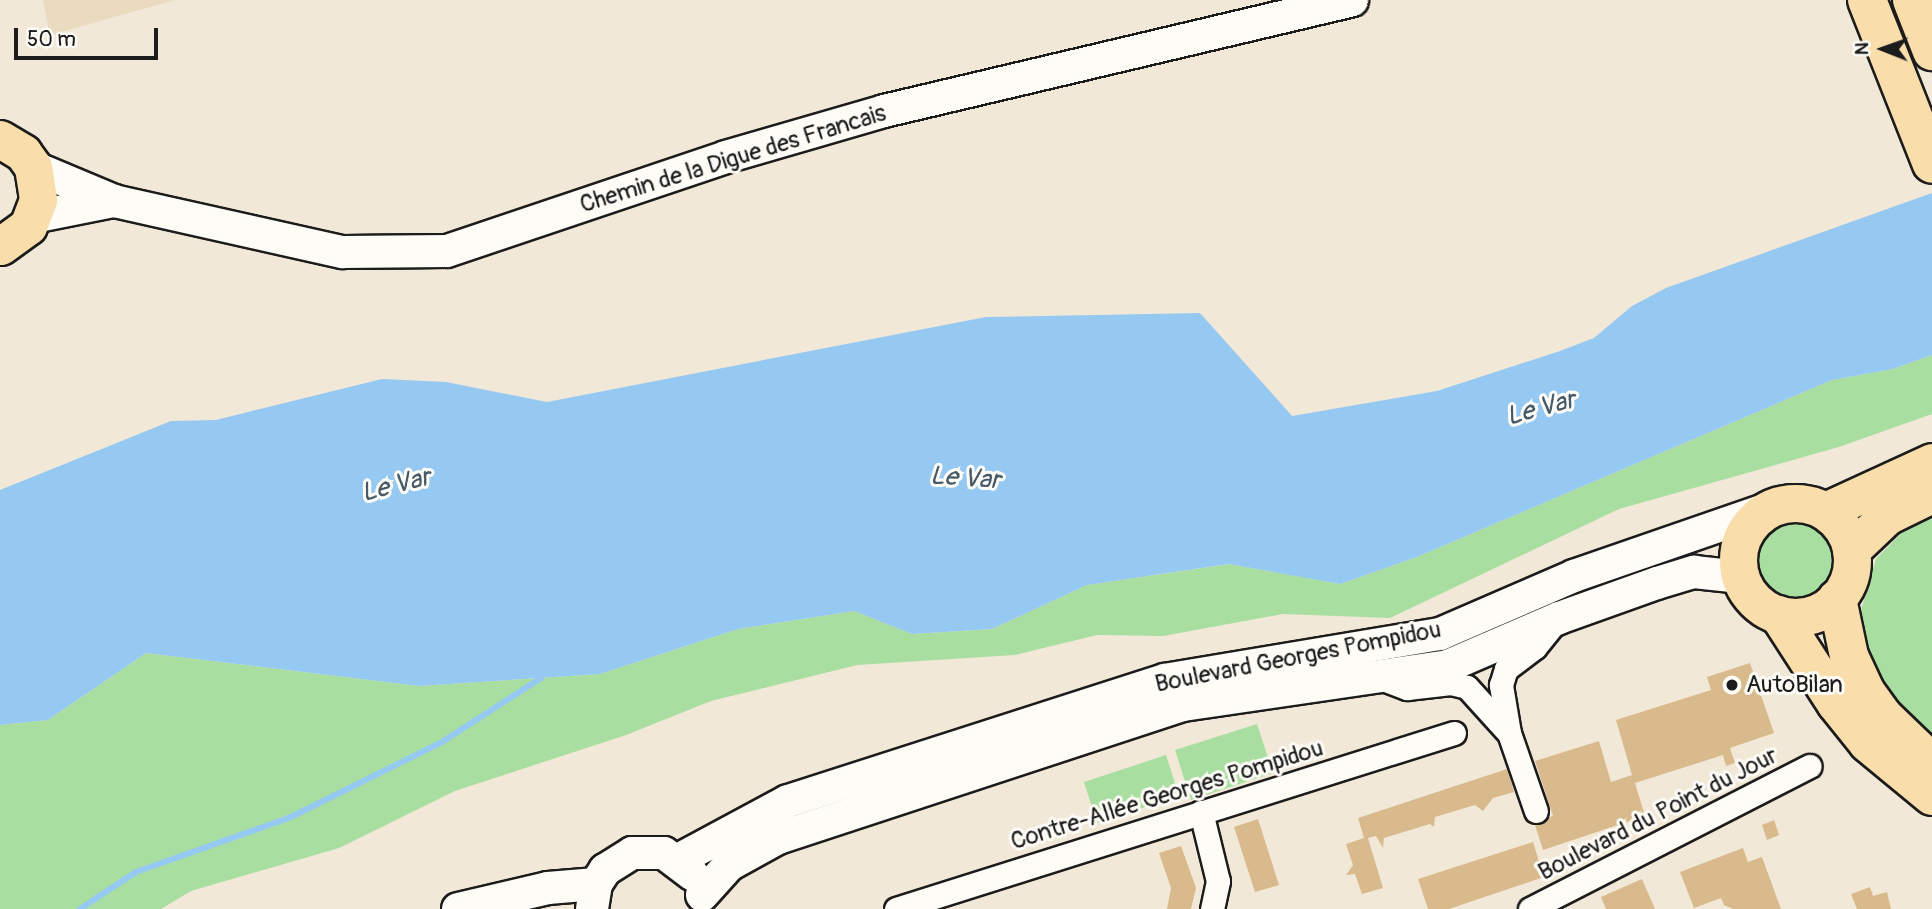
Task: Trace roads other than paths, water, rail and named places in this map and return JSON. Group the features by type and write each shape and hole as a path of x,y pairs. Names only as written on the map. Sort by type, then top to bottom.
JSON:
{"highway":[{"path":"1867,0 1932,164"},
{"path":"1912,0 1932,51"},
{"path":"1837,599 1849,656 1865,691 1884,718 1932,763"},
{"path":"1779,615 1862,736 1886,761 1932,796"}],"main road":[{"name":"Chemin de la Digue des Francais","path":"114,201 343,252 447,251 726,157 884,111 1352,0"},
{"path":"0,139 23,153 33,167 38,200 33,217 20,234 0,246"},
{"path":"33,167 114,201"},
{"path":"33,217 114,201"},
{"path":"1825,511 1932,462"},
{"path":"1851,550 1887,516 1932,494"},
{"path":"1790,502 1825,511 1838,522 1851,550 1851,571 1837,599 1820,611 1800,617 1779,615 1750,596 1741,577 1739,545 1762,512 1790,502"},
{"name":"Boulevard Georges Pompidou","path":"678,860 788,801 1139,688 1223,667 1440,634 1574,576 1762,512"},
{"name":"Boulevard Georges Pompidou","path":"702,902 729,865 778,838 1169,709 1221,698 1380,678 1448,666 1559,618 1694,572 1741,577"},
{"path":"458,909 548,888 594,896 617,859 648,850 678,860 697,881 702,902"}],"street":[{"path":"1536,811 1509,733 1501,685 1506,669 1535,647 1559,618"},
{"path":"1380,678 1407,688 1451,683 1466,687 1509,733"},
{"name":"Contre-Allée Georges Pompidou","path":"896,909 1454,733"},
{"name":"Boulevard du Point du Jour","path":"1530,909 1809,766"},
{"path":"1201,812 1218,881 1212,909"}],"water":[{"name":"Le Var","path":"1932,193 1932,355 1893,369 1832,380 1417,557 1340,584 1229,564 1087,585 992,629 912,634 854,611 738,629 600,674 419,686 146,653 48,720 0,725 0,490 171,421 216,420 382,379 446,382 547,402 986,317 1200,313 1292,416 1437,391 1560,351 1594,338 1632,306 1666,288"}],"waterway":[{"path":"80,909 136,872 291,817 442,742 541,678 545,671"}],"place":[{"name":"AutoBilan","path":"1732,685"}]}
